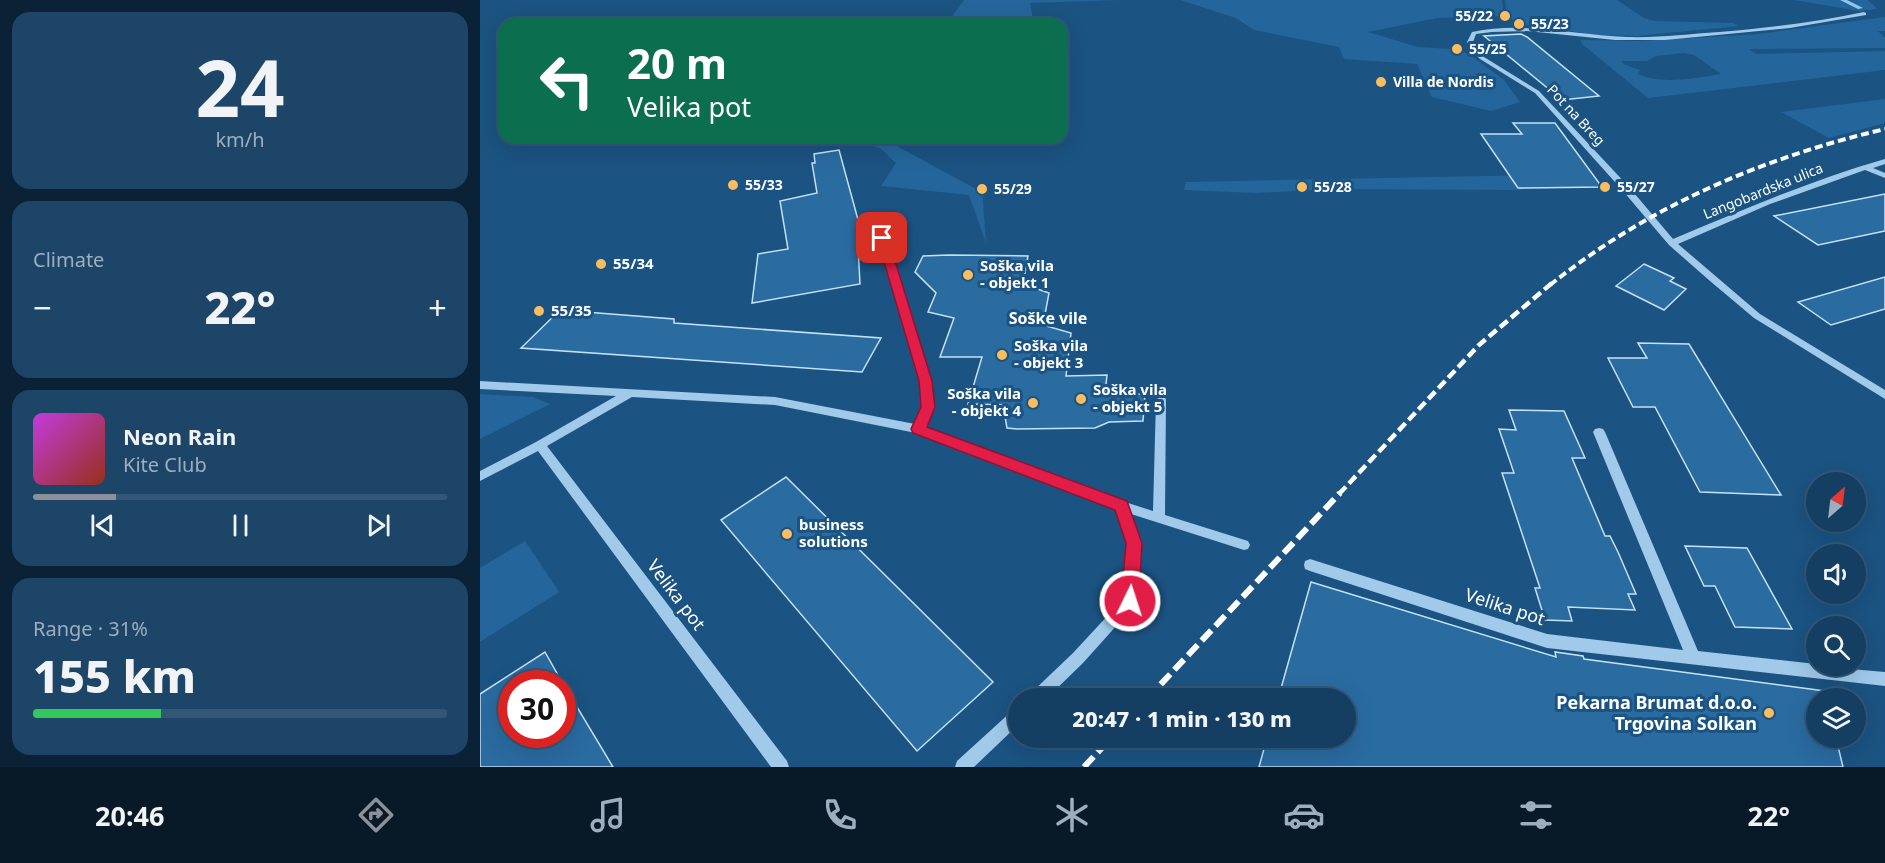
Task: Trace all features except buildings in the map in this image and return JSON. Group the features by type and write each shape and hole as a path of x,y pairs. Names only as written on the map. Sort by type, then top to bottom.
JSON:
{"street":[{"name":"Pot na Breg","path":"1864,14 1786,28 1688,36 1615,38 1530,28 1497,28 1474,33 1470,42 1482,58 1537,92 1672,243 1757,316 1885,395"},
{"name":"Langobardska ulica","path":"1672,243 1767,202 1885,161"},
{"path":"1864,167 1885,176"},
{"path":"882,238 926,381 928,407 918,429"},
{"path":"480,386 775,401 918,429 1122,506 1244,545"},
{"path":"480,476 540,445 632,392"},
{"path":"1159,518 1161,399"},
{"path":"1599,432 1694,658"},
{"name":"Velika pot","path":"540,445 781,767"},
{"path":"1047,688 1078,658 1130,601 1134,543 1122,506"},
{"name":"Velika pot","path":"1310,565 1547,641 1885,679"},
{"path":"963,767 1008,724"}],"shaded area":[{"path":"964,0 1121,0 1030,3 1033,18 951,18"},
{"path":"1180,0 1502,0 1504,16 1437,18 1368,32 1418,47 1451,49 1469,54 1504,80 1520,102 1491,111 1432,97 1417,64 1344,59 1339,47 1254,30 1236,18"},
{"path":"1505,0 1617,0 1644,18 1655,21 1733,23 1739,26 1637,36 1598,35 1520,24 1507,17"},
{"path":"1794,0 1868,0 1877,9 1859,11"},
{"path":"1885,17 1885,31 1878,31 1885,38 1885,48 1749,49 1756,54 1885,51 1885,70 1648,98 1582,44 1581,40 1641,41 1758,34","holes":["1684,53 1694,55 1721,74 1679,80 1658,79 1638,74 1640,70 1621,61 1647,61 1656,56"]},
{"path":"1885,99 1885,123 1829,138 1781,112"},
{"path":"869,144 893,144 976,189 982,189 986,243 969,195 881,186 896,163 881,149"},
{"path":"1543,175 1548,184 1519,190 1340,189 1256,193 1184,190 1186,182"},
{"path":"480,394 533,397 550,404 480,439"},
{"path":"525,541 559,592 480,642 480,568"}],"waterway":[{"path":"1843,0 1860,8"}],"railway":[{"path":"1550,285 1627,231 1709,188 1795,154 1885,129"},
{"path":"1339,494 1479,345 1552,283"},
{"path":"1157,688 1340,493"},
{"path":"1084,767 1102,748"}],"place":[{"name":"55/22","path":"1505,16"},
{"name":"55/23","path":"1519,24"},
{"name":"55/25","path":"1457,49"},
{"name":"Villa de Nordis","path":"1381,82"},
{"name":"55/33","path":"733,185"},
{"name":"55/28","path":"1302,187"},
{"name":"55/27","path":"1605,187"},
{"name":"55/29","path":"982,189"},
{"name":"55/34","path":"601,264"},
{"name":"Soška vila - objekt 1","path":"968,275"},
{"name":"55/35","path":"539,311"},
{"name":"Soška vila - objekt 3","path":"1002,355"},
{"name":"Soška vila - objekt 5","path":"1081,399"},
{"name":"Soška vila - objekt 4","path":"1033,403"},
{"name":"business solutions","path":"787,534"},
{"name":"Pekarna Brumat d.o.o. Trgovina Solkan","path":"1769,713"}],"district":[{"name":"Soške vile","path":"1048,318"}],"route":[{"path":"882,238 926,381 928,407 918,429 1122,506 1134,543 1130,601"}]}
